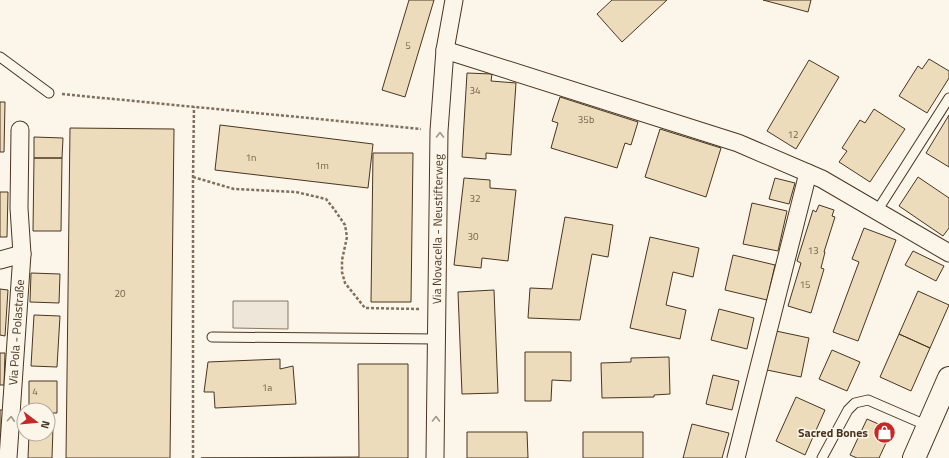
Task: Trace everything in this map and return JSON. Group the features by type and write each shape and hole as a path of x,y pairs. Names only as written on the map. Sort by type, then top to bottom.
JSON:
{"main road":[{"path":"914,458 949,378"}],"street":[{"name":"Via Novacella - Neustifterweg","path":"435,458 440,131 445,50 454,0"},
{"path":"445,50 738,143 822,179 949,253"},
{"name":"Via Pola - Polastraße","path":"8,458 22,254 19,208 20,130"},
{"path":"736,458 808,173"},
{"path":"0,260 22,254"},
{"path":"0,457 4,458"}],"lane":[{"path":"0,57 49,93"},
{"path":"877,211 949,98"},
{"path":"212,337 437,339"},
{"path":"822,458 848,410 855,402 868,400 928,426"}],"path":[{"path":"49,93 440,131"},
{"path":"193,458 194,107"},
{"path":"193,177 234,189 296,192 326,199 345,226 347,237 342,260 344,283 365,308 437,310"}],"shaded area":[{"path":"233,301 288,301 288,329 233,328"}],"building":[{"path":"409,0 434,0 405,97 382,90"},
{"path":"612,0 667,0 622,42 597,14"},
{"path":"763,0 811,0 808,12"},
{"path":"929,59 949,71 949,78 927,113 899,96 918,66 922,69"},
{"path":"809,60 839,77 796,149 767,131"},
{"path":"467,73 492,74 491,81 516,83 511,155 486,153 486,159 462,157"},
{"path":"560,97 638,122 631,145 625,143 617,168 551,148 558,123 552,121"},
{"path":"0,102 5,102 4,152 0,152"},
{"path":"874,109 905,129 870,182 839,162 847,151 842,148 860,120 865,123"},
{"path":"949,115 949,167 926,153"},
{"path":"220,125 373,144 368,188 215,170"},
{"path":"70,128 174,129 170,458 66,458"},
{"path":"660,129 721,148 706,197 645,177"},
{"path":"34,137 63,138 62,158 34,158"},
{"path":"373,153 413,153 411,302 371,302"},
{"path":"34,158 62,158 61,231 33,231"},
{"path":"918,177 949,198 949,228 943,236 899,206"},
{"path":"464,178 490,180 490,188 516,190 508,261 482,258 481,268 454,265"},
{"path":"775,178 795,183 789,204 769,199"},
{"path":"0,192 8,192 7,237 0,237"},
{"path":"752,203 787,211 778,251 743,244"},
{"path":"819,205 834,210 832,216 835,217 824,252 821,268 824,269 811,313 788,306 801,263 797,261 813,210 816,212"},
{"path":"565,217 613,225 608,257 592,254 580,320 528,318 530,288 552,289"},
{"path":"864,228 896,240 858,341 833,332 859,262 852,259"},
{"path":"650,237 699,248 693,277 673,272 666,305 686,310 680,339 630,328"},
{"path":"913,251 944,266 936,281 905,265"},
{"path":"733,255 775,265 767,300 725,290"},
{"path":"31,273 60,274 59,303 30,302"},
{"path":"0,289 8,290 5,336 0,335"},
{"path":"494,290 498,393 462,394 458,292"},
{"path":"918,291 949,305 930,348 899,334"},
{"path":"719,309 754,318 747,349 711,340"},
{"path":"34,315 60,316 57,367 31,366"},
{"path":"776,331 809,338 801,377 767,370"},
{"path":"899,334 930,348 911,391 880,377"},
{"path":"832,350 860,362 847,391 819,379"},
{"path":"525,352 571,352 571,381 552,380 551,401 525,401"},
{"path":"0,353 5,353 4,385 0,385"},
{"path":"669,357 670,394 654,395 654,397 602,398 601,363 631,362 631,358"},
{"path":"280,359 280,369 293,366 296,404 215,408 214,392 204,392 208,362"},
{"path":"358,364 408,364 408,458 201,458 359,457"},
{"path":"713,375 739,381 732,410 706,404"},
{"path":"29,381 57,381 57,413 56,402 29,402"},
{"path":"796,397 825,410 805,455 776,441"},
{"path":"0,410 4,410 3,439 0,439"},
{"path":"867,419 892,430 879,458 857,458 850,455"},
{"path":"692,424 729,433 722,458 683,458"},
{"path":"467,432 527,432 528,458 467,458"},
{"path":"583,432 643,432 643,458 583,458"},
{"path":"29,442 53,442 52,458 28,458"}],"place":[{"name":"Sacred Bones","path":"884,433"}]}
